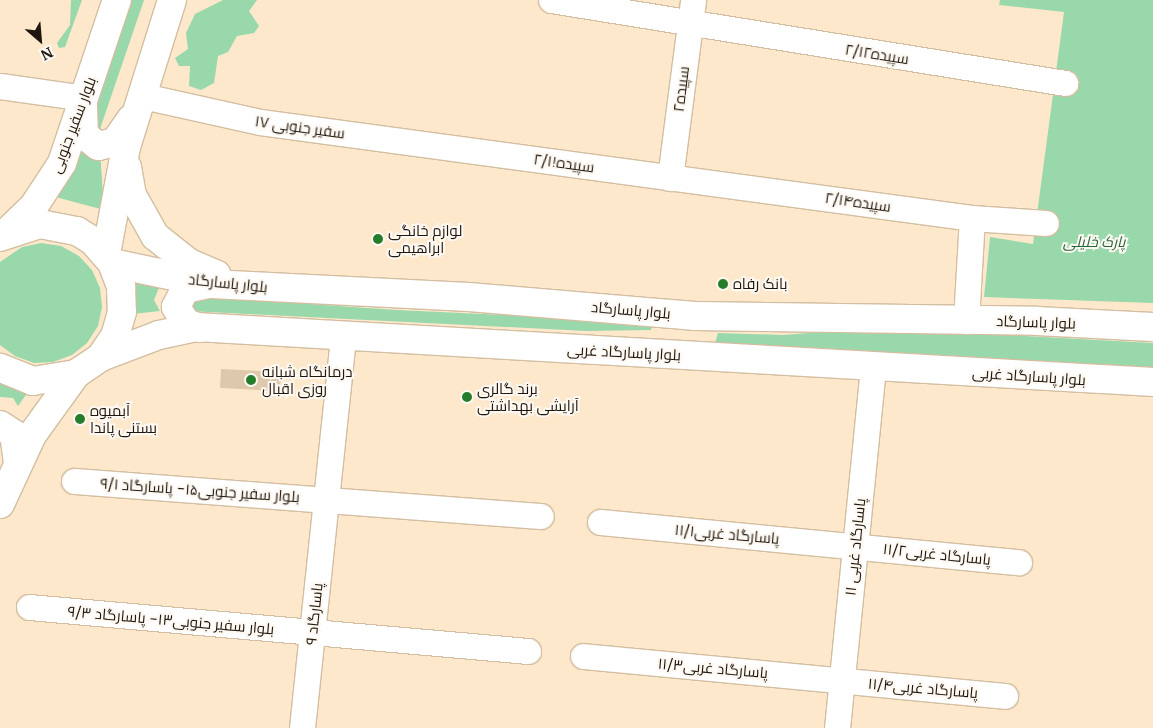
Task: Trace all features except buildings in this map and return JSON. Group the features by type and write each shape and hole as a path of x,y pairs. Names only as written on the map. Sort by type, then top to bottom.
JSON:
{"main road":[{"name":"بلوار سفیر جنوبی","path":"2,236 48,186 62,163 117,0"},
{"path":"109,259 126,155 172,0"},
{"path":"84,98 82,127 90,142 98,146 107,146 122,136 143,96"},
{"path":"126,155 132,195 155,236 189,263 239,286"},
{"path":"0,504 32,435 76,374 100,357 115,336 122,312 121,287 109,259 85,236 59,225 40,224 2,236"},
{"name":"بلوار پاسارگاد","path":"109,259 211,284 239,286 470,297 695,316 966,321 1153,328"},
{"path":"200,328 180,317 176,308 178,297 195,284 211,284"},
{"path":"695,316 697,356"},
{"name":"بلوار پاسارگاد غربی","path":"100,357 159,335 200,328 1153,382"},
{"path":"0,368 33,381 76,374"},
{"path":"0,424 14,434 18,462"}],"street":[{"name":"سپیده۲/۱۲","path":"551,0 690,25 1065,83"},
{"name":"سپیده۲","path":"670,178 693,0"},
{"path":"0,86 84,98"},
{"name":"سفیر جنوبی ۱۷","path":"143,96 260,122 458,149"},
{"name":"سپیده۲/۱۱","path":"458,149 670,178"},
{"name":"سپیده۲/۱۴","path":"670,178 972,218 1046,224"},
{"path":"966,321 972,218"},
{"path":"1114,326 1153,321"},
{"name":"پاسارگاد ۹","path":"302,728 343,335"},
{"name":"پاسارگاد غربی ۱۱","path":"837,728 873,365"},
{"path":"1126,381 1153,391"},
{"name":"بلوار سفیر جنوبی۱۵- پاسارگاد ۹/۱","path":"74,480 541,516"},
{"name":"پاسارگاد غربی۱۱/۱","path":"600,522 855,546"},
{"name":"پاسارگاد غربی۱۱/۲","path":"855,546 1019,562"},
{"name":"بلوار سفیر جنوبی۱۳- پاسارگاد ۹/۳","path":"29,608 528,651"},
{"name":"پاسارگاد غربی۱۱/۳","path":"584,656 842,681"},
{"name":"پاسارگاد غربی۱۱/۴","path":"842,681 1005,696"}],"green space":[{"path":"71,0 82,0 65,47 59,48 57,43 70,25"},
{"path":"127,0 144,0 99,132 94,129 99,94"},
{"path":"223,0 257,0 249,11 259,26 254,33 237,36 228,52 218,56 214,83 201,90 189,86 190,66 179,66 175,58 188,49 186,33 195,14"},
{"name":"پارک خلیلی","path":"1000,0 1153,0 1153,303 984,297 990,237 1033,244 1064,12 999,5"},
{"path":"77,144 100,150 104,210 52,196"},
{"path":"41,243 61,246 79,256 92,270 100,288 102,307 98,326 87,343 72,355 53,362 34,363 15,356 0,345 0,262 22,247"},
{"path":"137,273 161,283 154,300 160,311 133,314"},
{"path":"191,296 397,310 653,322 651,330 586,331 189,311"},
{"path":"876,328 1153,343 1153,368 956,360 715,343 718,333 783,335"},
{"path":"0,380 31,388 18,406 13,398 0,397"}],"place":[{"name":"لوازم خانگی ابراهیمی","path":"378,239"},
{"name":"بانک رفاه","path":"723,284"},
{"name":"درمانگاه شبانه روزی اقبال","path":"251,380"},
{"name":"برند گالری آرایشی بهداشتی","path":"467,397"},
{"name":"آبمیوه بستنی پاندا","path":"80,419"}]}
